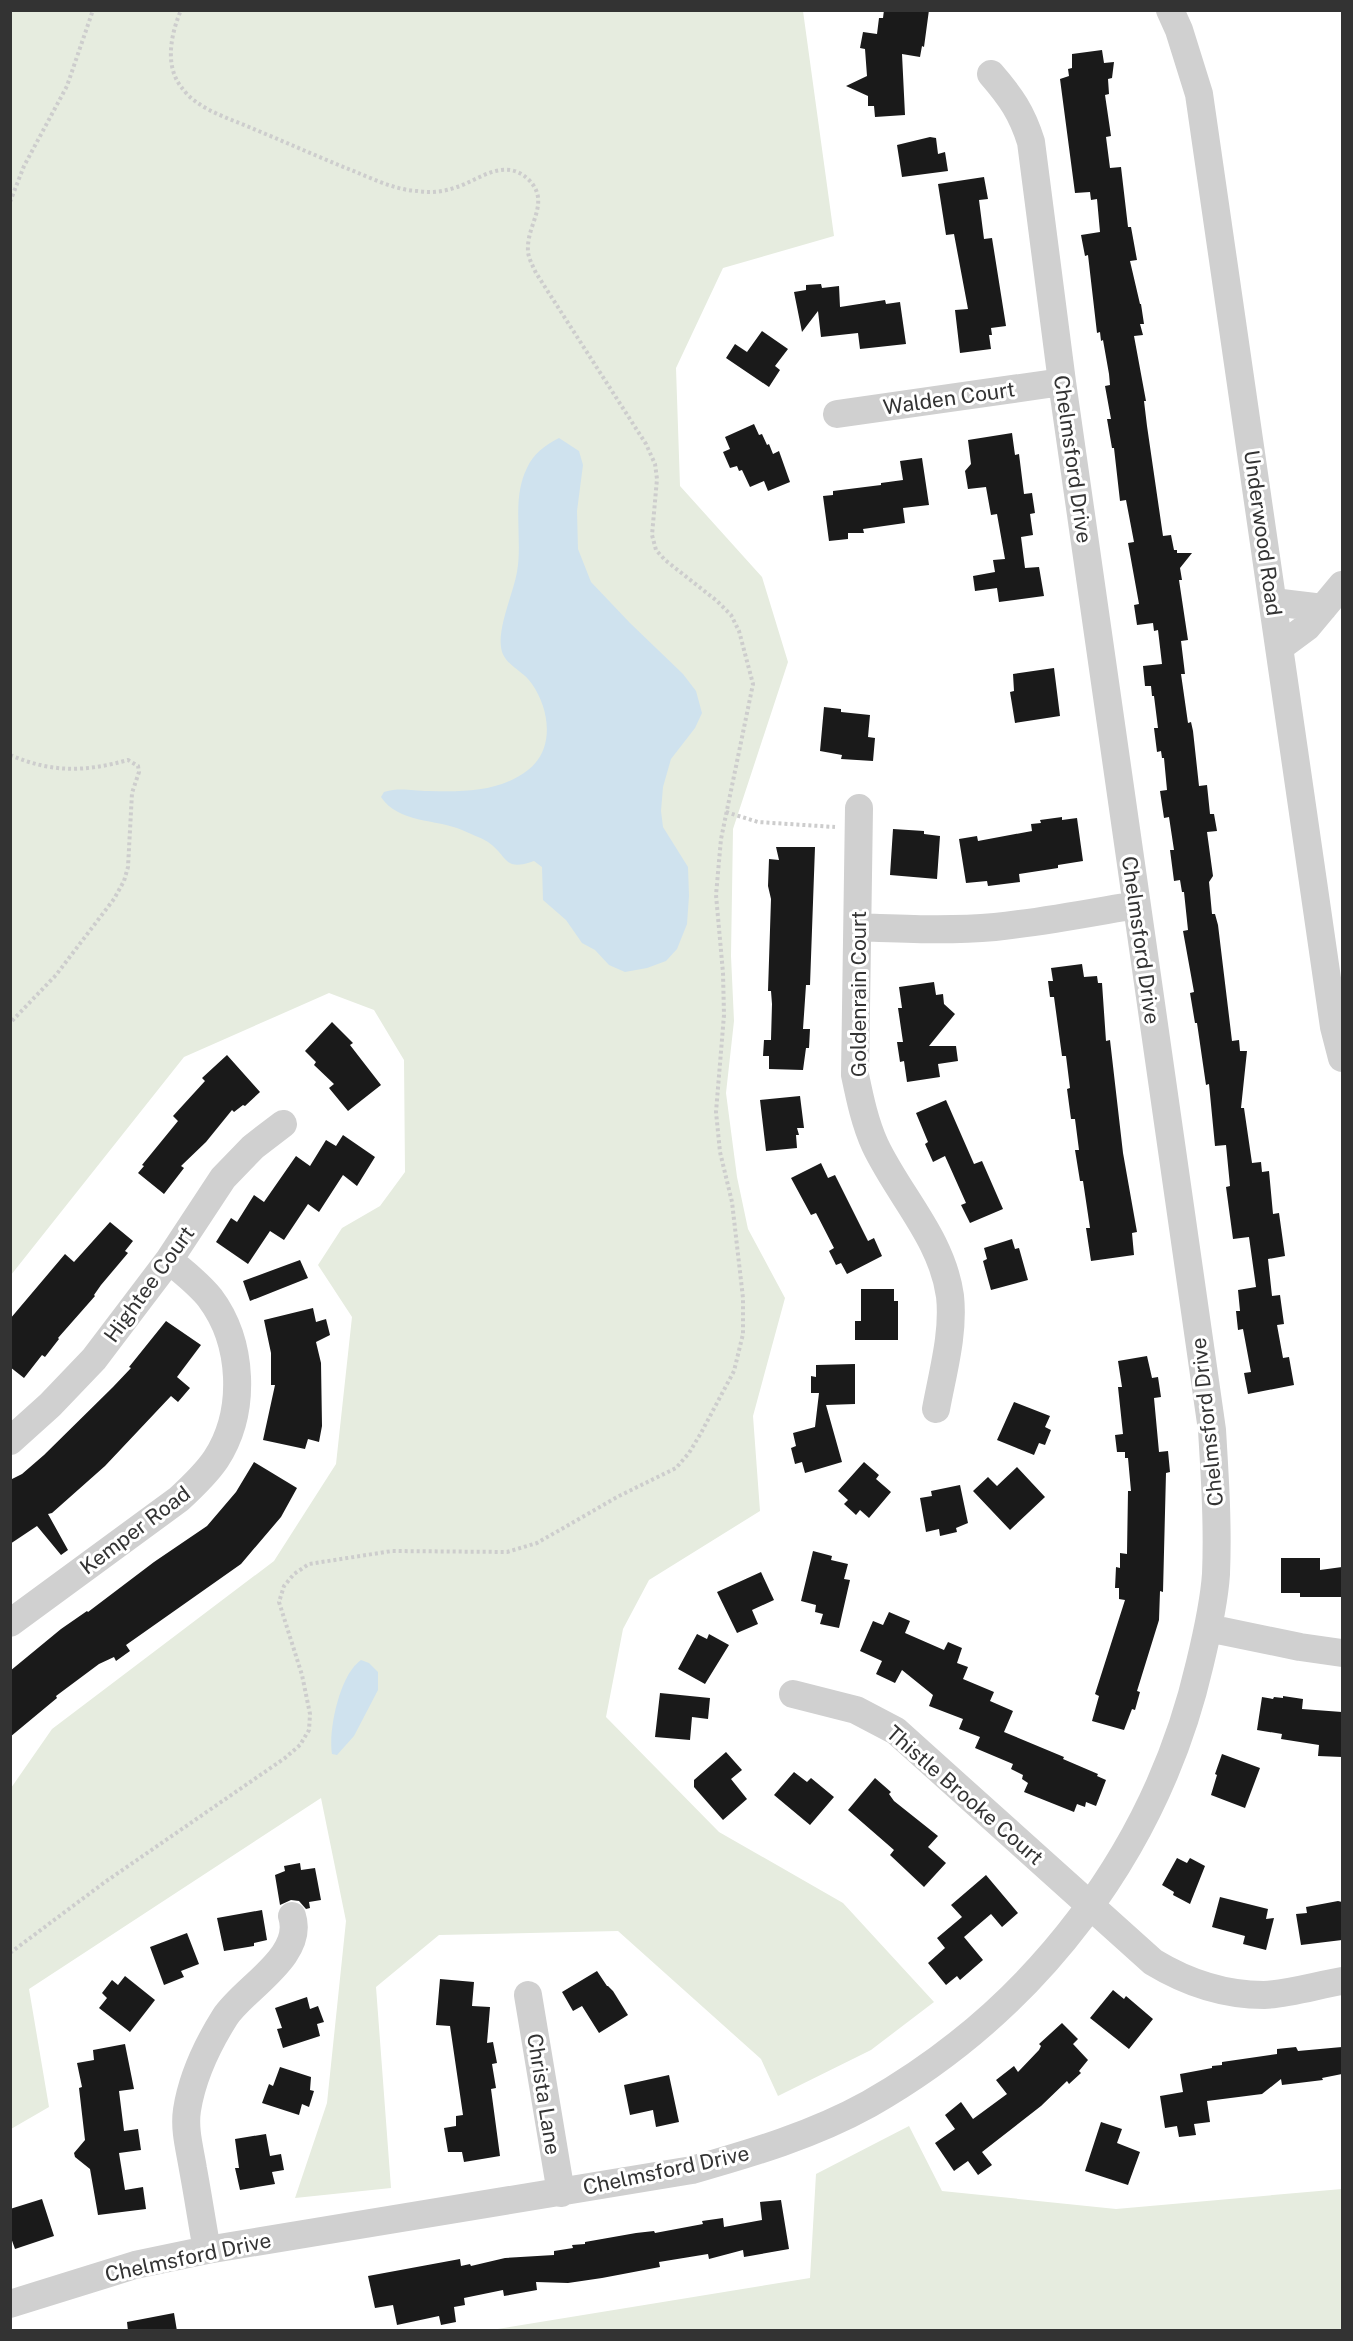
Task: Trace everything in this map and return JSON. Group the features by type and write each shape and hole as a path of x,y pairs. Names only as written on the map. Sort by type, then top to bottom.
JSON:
{"street":[{"name":"Underwood Road","path":"1170,10 1189,59 1199,94 1334,1027 1342,1058"},
{"name":"Chelmsford Drive","path":"10,2304 135,2265 207,2250 692,2170 796,2138 868,2104 932,2064 989,2018 1039,1971 1090,1906 1122,1860 1152,1806 1178,1741 1194,1690 1208,1628 1216,1576 1217,1519 1212,1430 1062,382 1031,142 1024,119 1012,99 991,74"},
{"name":"Walden Court","path":"837,414 1062,382"},
{"path":"1280,647 1307,627 1342,585"},
{"path":"1273,602 1323,608"},
{"name":"Goldenrain Court","path":"859,808 855,1075 864,1115 875,1145 927,1232 942,1264 949,1294 952,1324 936,1408"},
{"path":"858,927 932,930 994,927 1054,920 1136,905"},
{"name":"Hightee Court","path":"10,1441 50,1405 94,1359 169,1260 223,1178 253,1148 283,1124"},
{"name":"Kemper Road","path":"10,1623 179,1499 201,1479 217,1458 227,1437 234,1413 237,1389 235,1358 230,1334 209,1297 169,1260"},
{"path":"1208,1628 1300,1647 1342,1653"},
{"name":"Thistle Brooke Court","path":"793,1694 856,1710 896,1731 1153,1962 1176,1976 1200,1985 1233,1992 1266,1995 1342,1981"},
{"path":"207,2250 187,2132 187,2111 203,2059 226,2016 292,1942 295,1926 292,1916"},
{"name":"Christa Lane","path":"528,1995 561,2193"}],"path":[{"path":"10,202 24,166 67,86 93,10"},
{"path":"10,1953 105,1882 285,1758 300,1745 309,1730 310,1714 302,1675 279,1602 284,1586 294,1574 309,1564 357,1555 392,1551 507,1552 537,1543 618,1496 676,1467 689,1453 734,1371 743,1334 743,1298 732,1202 720,1152 716,1112 724,1015 716,895 721,839 753,684 739,631 731,615 717,601 665,560 656,550 652,535 657,479 655,464 646,444 536,273 527,245 540,207 537,190 527,178 515,172 499,170 483,174 460,187 438,193 414,191 379,181 324,159 194,101 180,87 172,68 171,41 181,10"},
{"path":"10,755 54,770 99,767 128,760 138,766 140,772 132,793 128,867 124,881 114,899 56,975 10,1023"},
{"path":"726,812 758,822 837,827"}],"shaded area":[{"path":"11,11 803,11 834,236 723,268 676,368 680,486 762,577 788,662 733,829 731,956 734,1021 726,1093 737,1177 748,1229 785,1298 753,1416 760,1511 649,1580 623,1629 606,1717 719,1832 843,1903 934,2002 871,2050 778,2096 761,2059 618,1931 439,1935 376,1987 391,2188 295,2198 327,2103 346,1921 321,1798 29,1989 49,2107 11,2129 11,1788 52,1729 274,1561 336,1464 352,1317 318,1265 342,1228 380,1206 405,1172 404,1060 374,1010 329,993 184,1057 11,1275"},
{"path":"909,2126 942,2191 1116,2209 1342,2189 1342,2330 491,2330 810,2278 816,2174"}],"water":[{"path":"559,438 579,451 583,465 577,511 578,549 591,582 683,674 696,691 702,713 695,728 671,759 663,787 661,811 663,827 688,867 687,924 677,949 666,961 647,968 625,972 609,965 595,950 582,943 566,920 543,900 542,867 534,861 511,864 485,840 452,826 397,812 381,797 384,792 396,790 455,791 493,787 506,783 528,770 543,751 547,729 543,705 528,679 505,658 501,639 517,572 518,506 522,480 536,454"},
{"path":"361,1660 369,1663 378,1672 378,1690 354,1736 337,1755 332,1754 332,1731 337,1703 347,1677"}],"building":[{"path":"884,10 929,10 924,47 922,46 920,57 902,54 905,115 875,117 874,106 868,106 868,96 846,86 867,76 865,49 860,48 863,32 877,34 879,18 883,18"},
{"path":"1102,50 1104,63 1114,62 1112,78 1108,79 1109,94 1105,95 1111,136 1106,137 1110,168 1121,167 1128,227 1131,227 1137,260 1130,261 1144,324 1140,324 1143,335 1134,336 1146,401 1144,401 1147,426 1163,536 1171,535 1174,550 1177,550 1177,553 1192,553 1180,568 1182,580 1179,580 1188,640 1181,641 1185,674 1181,674 1188,723 1191,722 1193,731 1199,786 1207,785 1210,814 1214,814 1217,831 1207,832 1213,876 1209,882 1212,914 1215,914 1218,925 1232,1041 1239,1040 1240,1051 1247,1051 1241,1108 1244,1108 1252,1163 1261,1162 1262,1172 1269,1171 1273,1214 1279,1213 1285,1256 1268,1259 1272,1296 1280,1295 1284,1324 1277,1325 1283,1358 1289,1357 1294,1385 1248,1394 1244,1373 1251,1372 1243,1329 1238,1330 1236,1311 1240,1311 1238,1290 1256,1287 1249,1237 1233,1239 1226,1187 1230,1186 1226,1145 1215,1146 1209,1084 1206,1085 1190,993 1194,992 1183,931 1188,930 1184,892 1182,892 1180,880 1174,881 1170,850 1174,850 1169,817 1164,818 1160,791 1167,790 1164,758 1162,758 1161,751 1157,752 1154,728 1158,728 1154,696 1152,696 1151,686 1145,686 1143,666 1162,664 1158,630 1154,631 1153,623 1137,625 1134,605 1139,604 1128,543 1134,542 1126,500 1120,501 1114,448 1112,448 1107,419 1111,419 1105,386 1110,385 1109,374 1103,340 1101,341 1100,332 1097,333 1088,255 1085,256 1081,235 1100,232 1097,199 1091,200 1090,192 1075,193 1060,79 1069,76 1068,69 1072,68 1072,54"},
{"path":"930,137 936,138 938,154 945,152 948,171 902,177 897,145"},
{"path":"984,177 988,199 979,200 984,239 992,238 1006,326 991,328 992,335 989,335 991,349 960,353 955,310 968,309 954,234 946,235 938,184"},
{"path":"821,284 822,288 839,286 840,307 885,300 886,304 900,302 906,344 860,349 858,333 821,337 818,311 802,332 794,292 806,290 806,285"},
{"path":"762,331 788,349 775,366 780,370 769,387 726,358 735,344 747,352"},
{"path":"754,424 759,435 762,434 767,445 769,444 773,454 779,451 790,482 768,491 764,481 750,487 742,470 739,471 737,466 730,468 723,452 730,449 725,437"},
{"path":"1012,433 1015,455 1019,454 1024,494 1032,493 1035,513 1030,514 1033,535 1021,537 1025,568 1039,567 1044,596 999,602 997,588 975,591 973,576 995,572 993,560 1005,559 997,514 991,515 986,487 968,489 965,471 971,464 968,440"},
{"path":"922,458 929,505 903,508 905,523 863,529 864,533 848,533 848,539 829,541 823,496 833,495 833,491 903,480 900,461"},
{"path":"1054,668 1060,716 1015,723 1010,692 1014,691 1013,674"},
{"path":"824,707 841,709 841,712 870,715 868,737 875,738 873,761 841,759 842,755 820,751"},
{"path":"1062,817 1062,820 1077,818 1083,861 1058,865 1058,868 1019,874 1020,882 988,886 987,881 966,883 959,839 977,836 978,841 1032,831 1031,824 1041,823 1040,820"},
{"path":"893,829 924,831 924,834 940,836 937,879 890,875"},
{"path":"776,847 815,847 810,985 806,985 803,1029 810,1029 809,1048 806,1048 803,1070 769,1069 769,1056 763,1056 764,1040 771,1040 772,1004 771,991 768,991 771,899 768,886 769,859 779,860"},
{"path":"1082,964 1084,977 1097,976 1098,983 1102,983 1106,1041 1110,1040 1123,1153 1137,1232 1132,1233 1134,1255 1091,1261 1086,1228 1090,1228 1083,1181 1080,1181 1075,1150 1079,1150 1075,1119 1071,1119 1067,1089 1070,1088 1066,1056 1062,1056 1054,997 1050,997 1048,981 1053,981 1051,968"},
{"path":"934,982 936,995 943,994 944,1004 955,1014 929,1046 956,1046 958,1061 938,1064 940,1077 907,1082 904,1061 900,1062 897,1042 903,1042 898,1008 902,1008 899,987"},
{"path":"332,1022 353,1043 350,1045 381,1085 348,1111 329,1088 334,1084 314,1065 316,1062 305,1051"},
{"path":"227,1055 260,1092 245,1106 243,1105 234,1112 232,1110 206,1142 181,1166 184,1168 164,1194 138,1173 178,1121 173,1116 205,1081 202,1078"},
{"path":"800,1096 804,1128 797,1128 799,1135 796,1135 797,1148 766,1151 760,1100"},
{"path":"946,1100 974,1164 982,1161 1003,1209 970,1223 961,1205 966,1203 945,1156 933,1162 925,1144 928,1142 916,1113"},
{"path":"343,1135 375,1157 357,1186 343,1175 319,1212 308,1204 284,1240 270,1231 248,1264 216,1242 231,1218 237,1222 254,1195 264,1202 296,1156 310,1166 326,1140 336,1146"},
{"path":"821,1163 828,1178 835,1175 868,1241 874,1238 882,1256 847,1274 841,1263 836,1265 829,1251 834,1248 816,1213 811,1215 791,1178"},
{"path":"110,1222 133,1241 125,1251 128,1253 45,1357 42,1355 24,1378 10,1367 10,1319 65,1254 74,1262"},
{"path":"1012,1239 1015,1249 1019,1248 1028,1280 991,1290 983,1261 987,1259 984,1248"},
{"path":"300,1260 308,1278 250,1301 243,1281"},
{"path":"861,1289 894,1289 894,1301 898,1301 898,1340 855,1340 855,1321 861,1321"},
{"path":"313,1308 316,1322 326,1319 330,1335 316,1342 321,1363 322,1426 319,1442 308,1439 305,1449 263,1440 275,1385 271,1385 271,1353 264,1320"},
{"path":"166,1321 201,1345 177,1377 190,1388 178,1402 171,1396 105,1466 52,1513 48,1514 68,1550 61,1555 37,1526 10,1544 10,1480 22,1474 44,1455 113,1387 131,1368 129,1367"},
{"path":"1147,1356 1152,1378 1158,1377 1161,1397 1154,1398 1159,1452 1168,1451 1170,1472 1166,1473 1163,1592 1160,1591 1159,1620 1137,1691 1140,1692 1135,1710 1132,1709 1124,1730 1092,1721 1099,1696 1095,1694 1125,1600 1119,1599 1119,1588 1115,1588 1116,1567 1120,1568 1120,1553 1127,1554 1128,1491 1131,1491 1128,1458 1125,1458 1125,1452 1117,1452 1115,1435 1123,1434 1118,1387 1122,1387 1118,1361"},
{"path":"855,1364 855,1404 826,1405 842,1462 805,1473 802,1462 795,1464 791,1448 796,1446 793,1433 815,1427 819,1393 811,1393 811,1376 816,1377 816,1365"},
{"path":"1014,1402 1050,1416 1045,1427 1051,1430 1045,1445 1039,1443 1034,1455 997,1440"},
{"path":"254,1462 297,1488 281,1517 241,1564 126,1645 130,1651 116,1661 114,1657 99,1664 56,1696 57,1698 10,1737 10,1671 61,1629 207,1526 236,1492"},
{"path":"864,1462 879,1475 876,1479 891,1492 869,1518 860,1510 856,1515 844,1504 848,1500 838,1491"},
{"path":"1017,1467 1045,1497 1010,1530 973,1491 988,1477 997,1486"},
{"path":"960,1485 968,1523 956,1528 957,1532 940,1536 939,1529 926,1532 920,1498 932,1496 931,1491"},
{"path":"813,1551 832,1556 831,1560 848,1564 844,1579 850,1580 839,1628 820,1624 823,1614 815,1612 816,1605 801,1601"},
{"path":"1281,1558 1320,1558 1320,1570 1342,1567 1342,1597 1300,1597 1300,1593 1281,1593"},
{"path":"761,1572 774,1600 752,1610 758,1624 737,1633 717,1592"},
{"path":"889,1612 910,1621 905,1633 944,1650 948,1642 962,1648 957,1663 968,1667 963,1679 994,1692 990,1701 1013,1711 1004,1732 1064,1757 1063,1759 1098,1774 1097,1776 1106,1780 1096,1806 1086,1802 1085,1807 1077,1804 1074,1812 1024,1792 1028,1783 1022,1779 1023,1775 1011,1769 1013,1764 975,1748 980,1737 959,1729 963,1719 929,1706 933,1695 902,1670 895,1683 876,1674 882,1661 860,1651 873,1621 883,1625"},
{"path":"697,1634 707,1639 709,1634 729,1645 705,1684 678,1669"},
{"path":"660,1693 710,1698 708,1719 692,1717 690,1740 655,1737"},
{"path":"1283,1696 1303,1699 1302,1709 1342,1712 1342,1757 1318,1756 1319,1745 1281,1739 1282,1734 1257,1730 1262,1697 1273,1699 1274,1697 1283,1698"},
{"path":"726,1752 742,1770 731,1779 747,1799 723,1820 694,1787 694,1780"},
{"path":"1222,1754 1260,1768 1245,1808 1211,1795"},
{"path":"794,1772 807,1782 811,1778 834,1797 810,1825 774,1795"},
{"path":"875,1778 891,1792 889,1794 894,1801 938,1836 928,1847 946,1863 924,1887 890,1855 894,1850 848,1810"},
{"path":"1177,1858 1187,1863 1190,1858 1205,1866 1190,1904 1173,1895 1174,1892 1162,1885"},
{"path":"300,1863 301,1870 315,1868 321,1900 309,1902 310,1908 306,1909 299,1901 291,1900 280,1905 275,1875 285,1871 284,1866"},
{"path":"986,1875 1018,1913 1002,1927 991,1914 964,1937 983,1960 960,1980 957,1976 946,1985 928,1963 945,1948 937,1938 962,1917 951,1905"},
{"path":"1220,1897 1268,1909 1266,1919 1274,1918 1266,1950 1243,1944 1245,1936 1212,1927"},
{"path":"1342,1902 1342,1940 1301,1945 1296,1914 1307,1913 1306,1907"},
{"path":"262,1910 267,1940 254,1943 254,1946 224,1951 217,1918"},
{"path":"187,1933 199,1964 181,1971 184,1977 164,1985 150,1947"},
{"path":"597,1971 628,2015 599,2033 582,2006 573,2011 562,1992"},
{"path":"125,1976 155,2000 130,2032 99,2008 107,1998 102,1993 112,1980 118,1985"},
{"path":"440,1979 474,1982 472,2006 490,2007 487,2043 493,2042 497,2063 492,2064 496,2088 491,2089 500,2156 464,2162 462,2152 448,2152 444,2128 456,2126 456,2116 463,2115 450,2026 436,2025"},
{"path":"1113,1990 1124,1999 1126,1996 1153,2019 1129,2049 1090,2018"},
{"path":"307,1997 310,2009 318,2006 324,2022 317,2024 320,2036 283,2048 277,2029 282,2028 275,2008"},
{"path":"1062,2023 1078,2039 1073,2044 1088,2060 1079,2071 1081,2073 1069,2084 1067,2081 1041,2106 982,2152 992,2165 978,2175 968,2161 954,2171 935,2143 955,2129 945,2115 961,2102 973,2119 1007,2094 996,2080 1014,2066 1018,2072 1039,2050 1041,2046 1039,2044"},
{"path":"125,2044 134,2089 119,2091 124,2131 138,2129 141,2150 119,2153 125,2190 143,2187 146,2209 98,2215 90,2169 75,2157 74,2153 85,2140 79,2088 82,2087 77,2063 94,2060 93,2050"},
{"path":"1296,2047 1298,2051 1342,2047 1342,2074 1322,2078 1323,2080 1282,2085 1281,2079 1262,2094 1207,2101 1210,2122 1194,2124 1196,2135 1179,2137 1177,2126 1165,2128 1160,2096 1183,2092 1180,2074 1212,2068 1212,2066 1222,2065 1222,2062 1277,2054 1277,2049"},
{"path":"280,2067 311,2077 310,2090 314,2091 309,2107 302,2104 299,2115 262,2103 269,2084 273,2086"},
{"path":"669,2075 679,2122 656,2127 653,2110 630,2115 624,2085"},
{"path":"1101,2122 1122,2129 1117,2143 1140,2152 1128,2185 1085,2171"},
{"path":"266,2134 270,2156 281,2154 284,2170 272,2172 275,2184 240,2190 235,2168 239,2168 235,2139"},
{"path":"42,2199 54,2236 15,2249 10,2235 10,2209"},
{"path":"781,2200 789,2249 744,2257 743,2250 709,2259 708,2254 659,2262 660,2267 602,2278 568,2283 536,2282 537,2290 504,2296 503,2290 464,2298 465,2305 454,2307 456,2322 441,2325 439,2316 397,2325 393,2305 375,2308 368,2276 460,2259 461,2266 470,2264 471,2266 505,2258 554,2255 554,2251 573,2248 572,2245 585,2244 585,2242 636,2233 654,2231 655,2233 723,2218 724,2227 762,2220 760,2202"},
{"path":"174,2313 177,2331 128,2331 127,2322"}]}
